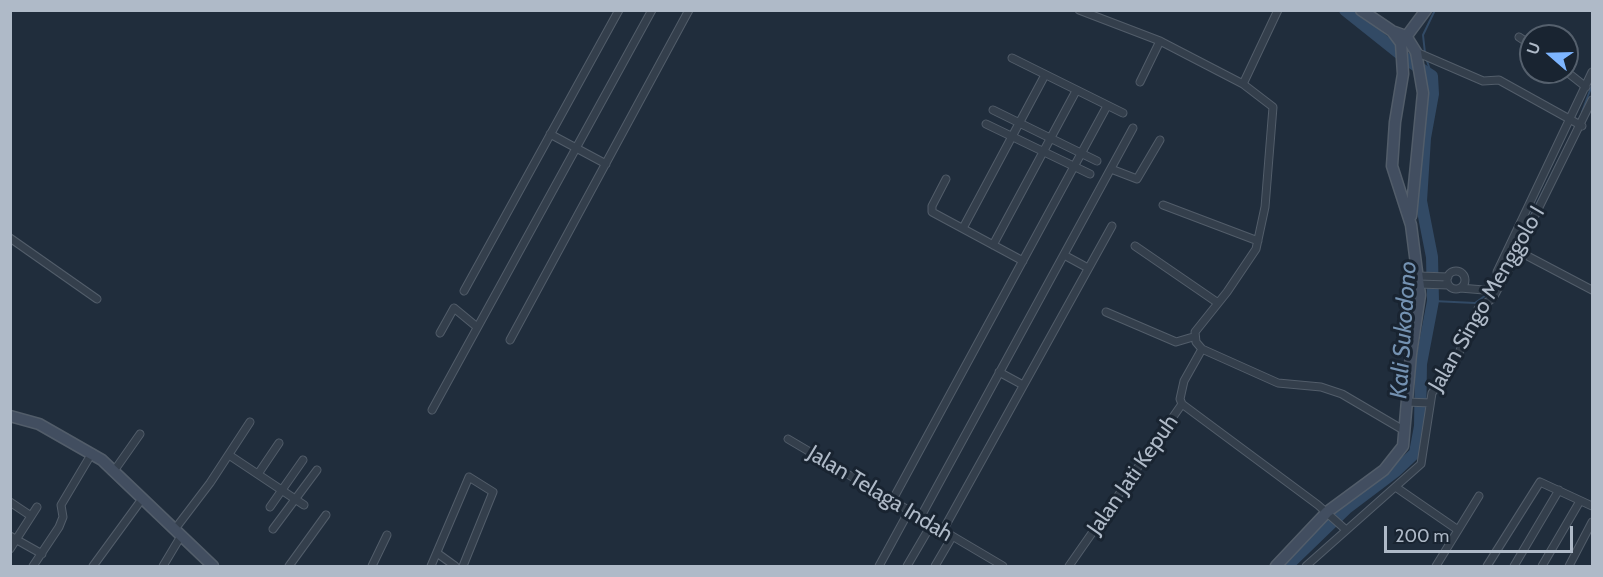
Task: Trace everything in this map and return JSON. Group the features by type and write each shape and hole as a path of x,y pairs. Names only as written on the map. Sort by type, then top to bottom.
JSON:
{"main road":[{"path":"1361,10 1392,31 1403,43 1421,55 1420,73 1424,93 1412,193 1411,225"},
{"path":"1276,567 1329,514 1384,470 1403,446 1421,280 1411,225 1394,177 1392,148 1403,72 1403,43 1425,10"},
{"path":"1403,72 1420,73"},
{"path":"1399,192 1412,193"},
{"path":"10,416 26,420 92,453 114,471 213,567"}],"street":[{"path":"464,291 619,10"},
{"path":"432,410 652,10"},
{"path":"510,340 689,10"},
{"path":"1079,10 1160,41 1244,84 1269,103 1275,112 1256,249 1194,337 1176,342 1106,312"},
{"path":"1244,84 1278,10"},
{"path":"1140,82 1160,41"},
{"path":"1421,55 1483,81 1499,80 1576,123"},
{"path":"1012,58 1123,113"},
{"path":"1503,269 1576,123 1586,87 1593,72"},
{"path":"963,228 1045,75"},
{"path":"1579,81 1586,87"},
{"path":"993,245 1076,91"},
{"name":"Jalan Singo Menggolo I","path":"1306,567 1344,528 1397,488 1421,464 1427,403 1436,385 1455,362 1478,309 1493,298 1503,269 1518,251 1576,123 1593,100"},
{"path":"892,501 1107,106"},
{"path":"993,110 1097,161"},
{"path":"986,124 1090,174"},
{"path":"920,518 1133,128"},
{"path":"550,134 606,164"},
{"path":"1111,170 1137,179 1160,141"},
{"path":"946,179 931,211 1023,261"},
{"path":"1162,205 1258,240"},
{"path":"942,532 1112,226"},
{"path":"10,238 97,299"},
{"path":"1135,246 1218,303"},
{"path":"1518,251 1593,290"},
{"path":"1064,255 1088,268"},
{"path":"1421,280 1448,281 1457,272 1475,288"},
{"path":"1460,288 1464,278"},
{"path":"1448,281 1452,288 1495,291"},
{"path":"440,333 454,308 479,324"},
{"path":"1194,337 1202,349 1278,383 1321,387 1342,394 1405,431"},
{"path":"1182,404 1180,399 1184,381 1202,349"},
{"path":"999,372 1023,385"},
{"path":"1409,402 1427,403"},
{"name":"Jalan Jati Kepuh","path":"1069,567 1182,404 1329,514 1344,528"},
{"path":"163,567 178,532 250,422"},
{"path":"114,471 140,434"},
{"name":"Jalan Telaga Indah","path":"788,439 920,518 951,540 1004,567"},
{"path":"258,474 279,443"},
{"path":"33,567 59,526 63,517 61,505 92,453"},
{"path":"228,455 304,505"},
{"path":"270,507 303,460"},
{"path":"273,530 317,470"},
{"path":"432,567 466,480 472,477 493,492 463,567"},
{"path":"1487,567 1538,484 1542,482 1593,506"},
{"path":"1397,488 1458,530"},
{"path":"1514,567 1559,490"},
{"path":"1436,567 1479,496"},
{"path":"93,567 142,499"},
{"path":"1542,567 1580,501"},
{"path":"10,502 31,516"},
{"path":"10,549 14,538 37,507"},
{"path":"879,567 909,512"},
{"path":"289,567 326,515"},
{"path":"1569,567 1593,522"},
{"path":"907,567 931,525"},
{"path":"372,567 387,534"},
{"path":"14,538 42,554"},
{"path":"935,567 951,540"},
{"path":"437,553 455,567"}],"waterway":[{"name":"Kali Sukodono","path":"1287,566 1347,508 1396,471 1415,453 1420,426 1421,364 1433,301 1432,257 1421,201 1425,138 1433,94 1432,76 1409,61 1345,10"},
{"path":"1425,53 1423,35 1435,10"},
{"path":"1426,58 1432,76"},
{"path":"1582,112 1592,85"},
{"path":"1518,241 1568,142"},
{"path":"1433,301 1475,303 1489,293"}]}
